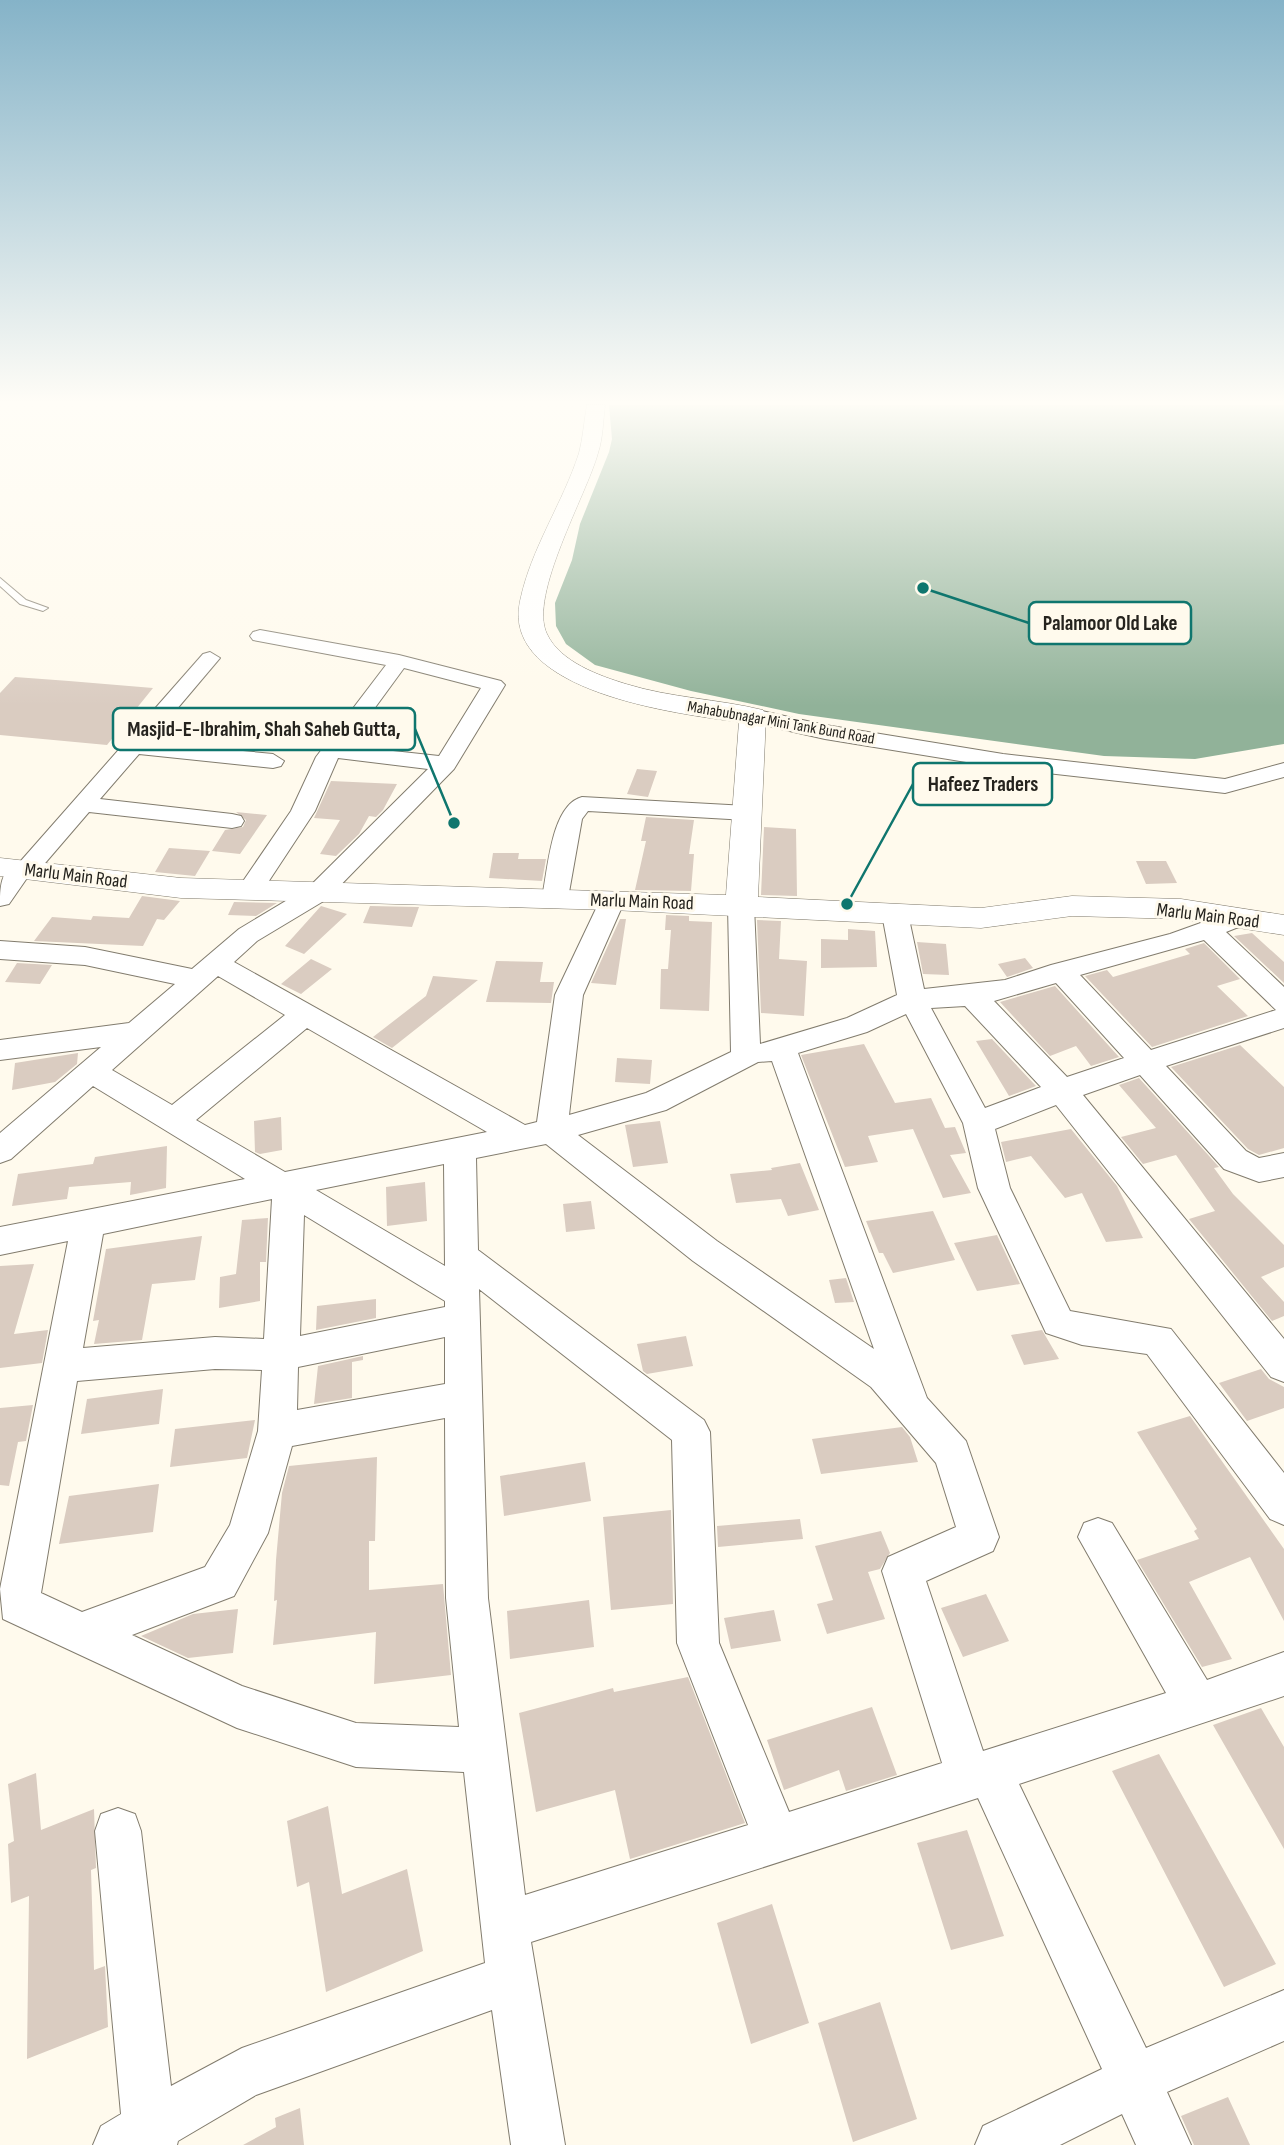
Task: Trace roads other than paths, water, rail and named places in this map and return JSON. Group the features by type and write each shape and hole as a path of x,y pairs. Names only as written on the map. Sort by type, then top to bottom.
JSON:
{"street":[{"name":"Mahabubnagar Mini Tank Bund Road","path":"567,505 544,561 531,603 534,635 571,671 608,687 665,702 753,716 825,732 1003,761 1225,786 1284,769"},
{"path":"0,1151 248,935 318,893 446,764 476,710 494,685 399,661 260,636"},
{"path":"0,898 15,869 83,804 210,658"},
{"path":"250,890 303,811 332,751 399,661"},
{"path":"746,1057 741,906 753,716"},
{"path":"133,747 273,761"},
{"path":"332,751 446,764"},
{"path":"83,804 232,821"},
{"path":"555,898 570,817 582,804 747,813"},
{"name":"Marlu Main Road","path":"15,869 181,888 612,900 981,918 1072,906 1181,909 1223,924 1284,925"},
{"path":"536,1134 569,995 612,900"},
{"path":"895,914 912,999 978,1123 994,1188 1058,1322 1082,1330 1158,1340 1188,1385 1251,1458 1284,1506"},
{"path":"0,1241 284,1187 536,1134 655,1102 746,1057 857,1025 912,999 974,998 1013,990 1061,971 1140,952 1223,924 1284,1003"},
{"path":"0,950 85,956 206,971 305,1014 536,1134 884,1376 952,1454 979,1537 902,1571 979,1774 1164,2145"},
{"path":"1061,971 1235,1160 1251,1170 1264,1173 1284,1165"},
{"path":"974,998 1062,1091 1284,1366"},
{"path":"174,1121 305,1014"},
{"path":"978,1123 1062,1091 1284,1018"},
{"path":"0,1050 135,1032"},
{"path":"782,1048 914,1411"},
{"path":"91,1071 462,1290 691,1432 698,1643 777,1839"},
{"path":"460,1149 467,1598 504,1926 538,2145"},
{"path":"79,1634 219,1582 248,1533 277,1431 284,1187"},
{"path":"88,1223 62,1366 9,1602 237,1706 356,1745 485,1751"},
{"path":"62,1366 215,1353 281,1355 462,1290"},
{"path":"277,1431 464,1398"},
{"path":"1098,1537 1198,1704"},
{"path":"504,1926 1198,1704 1284,1674"},
{"path":"117,1831 140,2139 243,2074 512,1978"},
{"path":"1002,2145 1134,2081 1284,2015"}],"lane":[{"path":"0,581 23,602 43,608"}],"place":[{"name":"Palamoor Old Lake","path":"923,588"},
{"name":"Masjid-E-Ibrahim, Shah Saheb Gutta,","path":"454,823"},
{"name":"Hafeez Traders","path":"847,904"}]}
